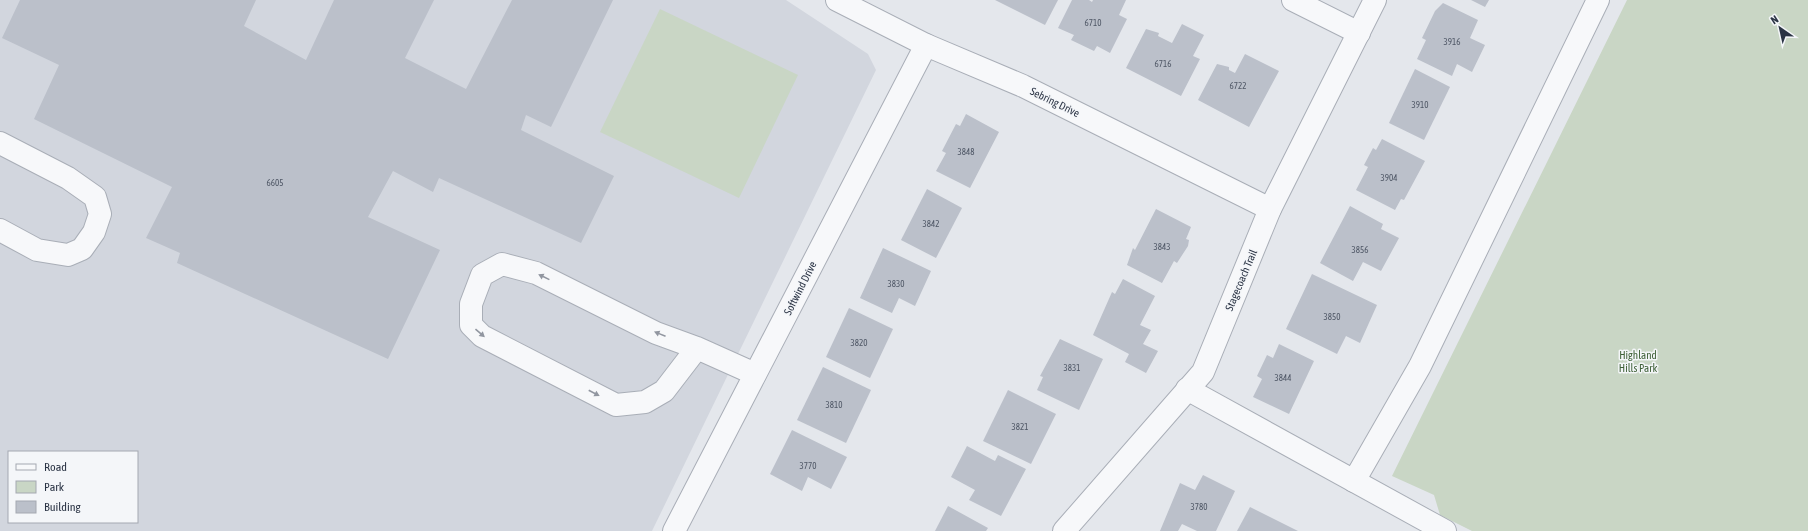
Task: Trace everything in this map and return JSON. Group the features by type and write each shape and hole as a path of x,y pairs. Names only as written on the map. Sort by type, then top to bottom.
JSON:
{"street":[{"name":"Sebring Drive","path":"837,0 926,45 1023,86 1270,209"},
{"path":"1293,0 1359,34"},
{"name":"Stagecoach Trail","path":"1064,531 1203,372 1270,209 1375,0"},
{"path":"1354,481 1420,366 1598,0"},
{"name":"Softwind Drive","path":"674,531 926,45"},
{"path":"0,143 68,178 90,193 95,197 100,214 94,232 82,249 68,255 38,250 0,230"},
{"path":"697,348 664,391 645,402 616,404 482,336 471,325 471,304 482,275 502,264 536,274 656,333 697,348 755,374"},
{"path":"1187,389 1445,531"}],"shaded area":[{"path":"0,0 786,0 868,54 876,70 652,531 0,531"}],"green space":[{"name":"Highland Hills Park","path":"1627,0 1808,0 1808,531 1472,531 1440,515 1434,495 1392,476"},
{"path":"660,9 798,75 739,198 600,132"}],"building":[{"path":"20,0 256,0 244,26 306,60 334,0 434,0 405,58 466,89 512,0 613,0 551,127 526,115 521,130 614,176 581,243 439,178 433,192 393,171 368,217 440,250 388,359 177,263 180,253 146,238 172,187 34,119 59,65 2,38"},
{"path":"995,0 1058,0 1045,25"},
{"path":"1072,0 1089,0 1092,2 1093,0 1126,0 1119,15 1127,19 1110,53 1097,46 1094,51 1071,40 1074,35 1058,28"},
{"path":"1471,0 1489,0 1485,7"},
{"path":"1443,3 1478,20 1470,38 1485,45 1472,72 1457,64 1452,76 1417,59 1426,40 1422,38 1435,11"},
{"path":"1182,24 1204,35 1193,56 1200,59 1181,96 1126,68 1146,29 1159,33 1158,36 1172,43"},
{"path":"1245,54 1279,71 1249,127 1198,100 1217,64 1229,67 1229,70 1235,73"},
{"path":"1415,69 1450,87 1424,140 1389,123"},
{"path":"966,114 999,132 970,188 936,171 946,153 942,151 956,124 960,126"},
{"path":"1382,139 1425,161 1404,200 1401,199 1395,210 1356,190 1368,167 1364,165 1373,148 1376,150"},
{"path":"927,189 962,208 936,258 901,240"},
{"path":"1350,206 1383,224 1381,229 1399,238 1381,271 1363,262 1353,281 1320,263"},
{"path":"1156,209 1191,227 1186,239 1189,240 1188,246 1177,263 1174,261 1162,283 1127,265 1133,248 1135,250"},
{"path":"883,248 931,271 915,306 899,298 892,313 860,298"},
{"path":"1312,274 1377,305 1360,343 1346,336 1337,354 1286,329"},
{"path":"1123,279 1155,296 1140,325 1151,330 1143,344 1158,351 1146,373 1125,362 1129,354 1093,335 1112,292 1115,294"},
{"path":"849,308 893,329 870,378 826,357"},
{"path":"1060,339 1103,359 1079,410 1037,390 1043,377 1040,376"},
{"path":"1279,344 1314,361 1289,414 1253,397 1262,379 1257,376 1267,355 1273,358"},
{"path":"823,367 871,390 846,443 797,420"},
{"path":"1008,390 1056,414 1031,464 983,441"},
{"path":"792,430 847,457 831,489 808,477 802,491 770,474"},
{"path":"967,446 995,461 998,455 1026,469 1001,516 969,500 975,490 951,477"},
{"path":"1203,475 1235,491 1216,531 1197,531 1182,524 1178,531 1160,531 1180,483 1195,490"},
{"path":"948,506 988,528 986,531 935,531"},
{"path":"1250,507 1298,531 1237,531"}]}
